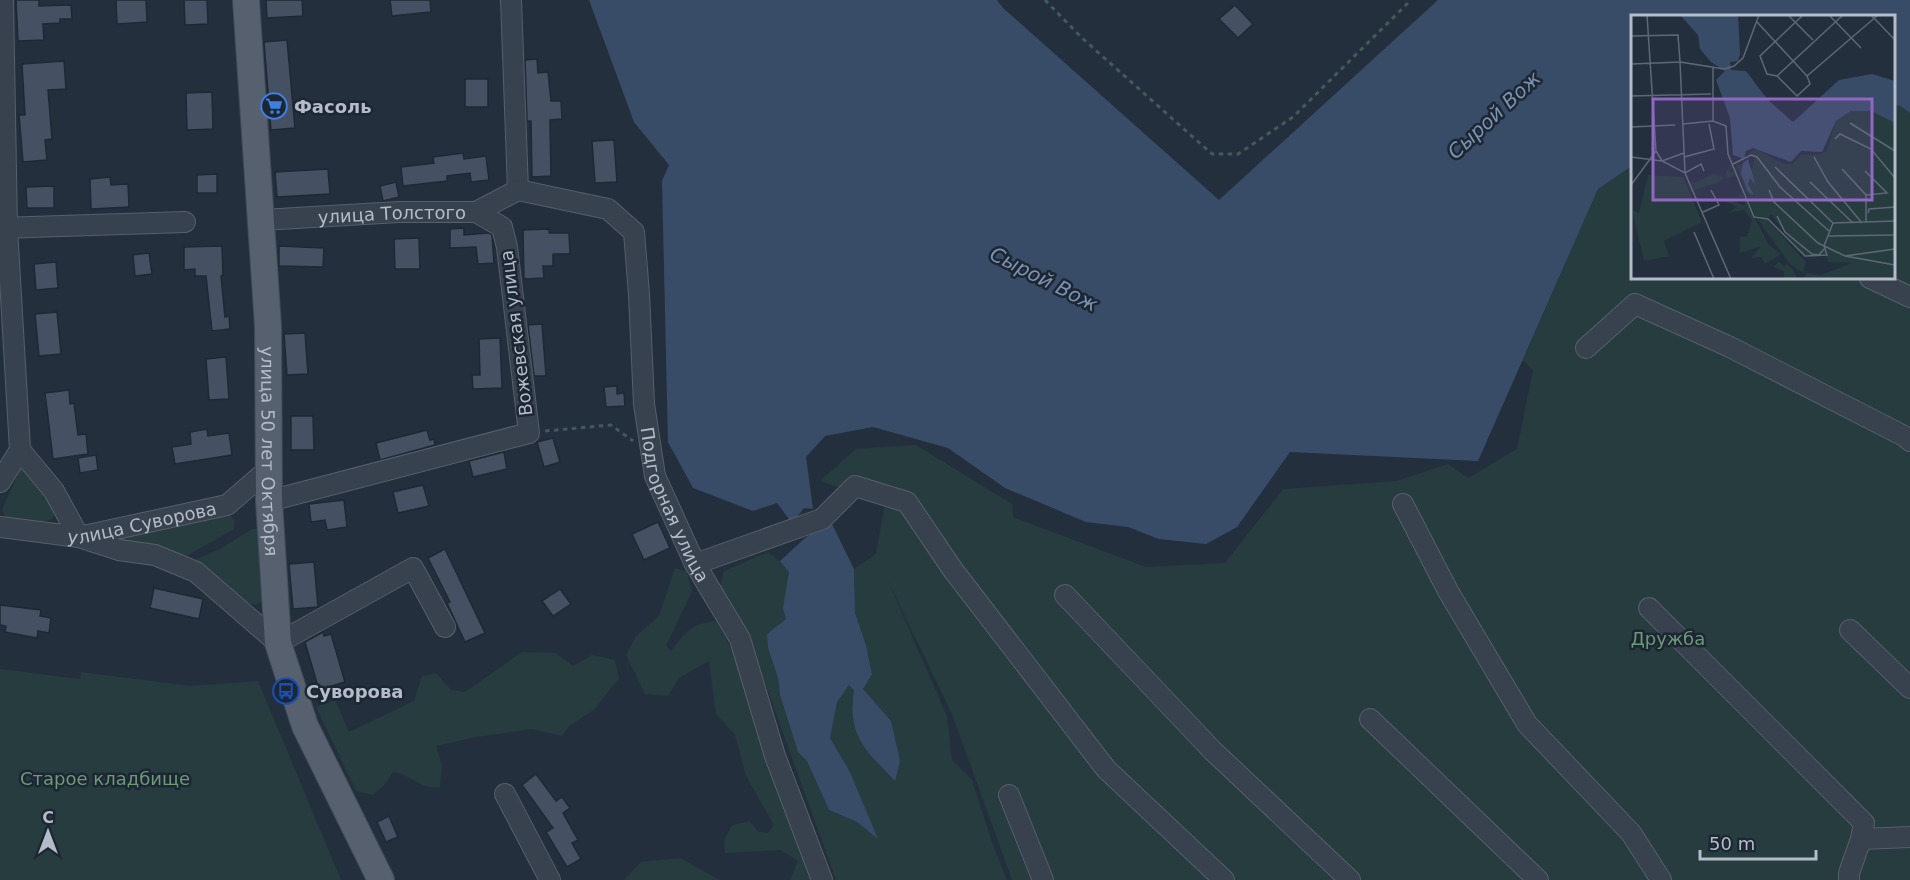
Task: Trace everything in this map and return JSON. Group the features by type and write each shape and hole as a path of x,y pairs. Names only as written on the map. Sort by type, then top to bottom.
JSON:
{"main road":[{"name":"улица 50 лет Октября","path":"246,0 268,326 270,501 278,643 305,726 381,880"}],"street":[{"path":"3,0 3,228 20,450 54,491 79,537 119,550 155,555 196,572 278,643 413,568 446,627"},
{"path":"511,0 518,190"},
{"name":"улица Толстого","path":"262,220 399,212 476,212 518,190"},
{"name":"Подгорная улица","path":"518,190 608,209 634,232 644,404 655,476 695,564 740,639 775,756 822,880"},
{"name":"Вожевская улица","path":"476,212 502,227 507,247 529,433"},
{"path":"3,228 185,222"},
{"path":"1872,279 1910,297"},
{"path":"1586,348 1635,304 1730,347 1910,441"},
{"path":"270,501 529,433"},
{"path":"0,482 20,450"},
{"name":"улица Суворова","path":"0,527 79,537 227,505 270,468"},
{"path":"695,564 822,519 855,486 907,502 953,570 1106,769 1224,880"},
{"path":"1404,504 1448,591 1527,724 1631,833 1661,880"},
{"path":"1065,595 1213,751 1350,880"},
{"path":"1649,608 1864,823 1849,880"},
{"path":"1850,630 1910,688"},
{"path":"1370,719 1539,880"},
{"path":"505,794 550,880"},
{"path":"1009,795 1043,880"},
{"path":"1861,839 1910,837"}],"path":[{"path":"1045,0 1082,38 1212,154 1238,154 1293,117 1411,0"},
{"path":"529,433 611,425 652,454"}],"green space":[{"name":"Дружба","path":"1895,105 1910,113 1910,880 1012,880 952,714 888,581 947,716 952,760 972,780 1007,880 836,880 747,633 720,587 724,571 768,552 789,572 786,619 767,634 768,648 778,678 780,695 798,752 807,761 829,810 857,822 877,838 850,772 829,738 837,702 849,684 854,690 852,705 891,721 862,689 872,674 866,645 855,613 854,569 876,554 885,503 820,481 856,449 916,445 1012,504 1013,517 1146,567 1225,563 1283,489 1397,481 1448,464 1468,478 1517,449 1533,370 1523,360 1598,189 1631,167 1631,279 1895,279"},
{"path":"20,469 31,469 54,513 53,519 35,522 6,519 2,510"},
{"path":"225,512 235,520 234,529 185,557 144,542 109,543 109,537"},
{"path":"252,529 257,529 264,535 266,595 260,603 255,605 244,602 188,563 220,549"},
{"path":"675,568 687,572 692,591 666,646 671,651 690,630 701,624 716,621 732,650 814,880 790,880 798,861 781,850 725,853 724,840 732,825 750,821 758,832 768,833 774,825 746,776 735,735 716,714 709,661 679,678 668,696 645,694 626,655 636,636 659,616"},
{"path":"522,652 556,653 573,666 592,655 615,660 619,678 594,710 569,726 562,736 532,729 436,746 442,765 440,787 426,786 393,772 386,783 373,795 356,791 316,707 335,700 349,732 414,701 422,676 436,673 451,690 465,692"},
{"name":"Старое кладбище","path":"0,669 80,679 81,672 190,686 258,681 341,880 0,880"},
{"path":"680,858 720,880 624,880 641,862"}],"water":[{"name":"Сырой Вож","path":"589,0 997,0 1003,8 1219,200 1438,0 1910,0 1910,113 1895,105 1895,15 1631,15 1631,167 1598,189 1478,461 1290,452 1237,527 1206,544 1159,539 1128,527 1086,522 1005,488 948,448 873,427 825,436 806,457 813,509 804,508 792,523 777,503 753,511 693,488 668,442 662,181 669,165 634,122"},
{"path":"830,520 854,569 855,613 866,645 872,674 863,689 891,721 900,761 895,781 867,751 853,720 854,690 849,685 837,702 830,738 850,772 878,839 857,822 829,810 807,761 798,752 768,648 767,634 786,619 783,608 789,572 780,561"}],"building":[{"path":"16,0 39,0 39,6 71,5 72,19 60,19 60,23 43,24 44,40 18,41"},
{"path":"116,0 146,0 147,22 117,24"},
{"path":"184,0 207,0 208,24 185,25"},
{"path":"266,0 302,0 303,16 267,18"},
{"path":"390,0 430,0 431,12 392,16"},
{"path":"1235,5 1253,24 1238,38 1219,19"},
{"path":"287,40 295,128 271,130 264,42"},
{"path":"537,59 538,73 548,72 551,101 561,101 562,119 550,120 551,176 532,177 531,121 527,121 525,60"},
{"path":"64,61 66,89 48,90 52,139 45,140 47,160 23,162 19,115 25,115 22,64"},
{"path":"465,79 488,79 488,107 465,107"},
{"path":"212,92 213,129 187,130 186,93"},
{"path":"614,140 617,182 595,183 592,141"},
{"path":"463,153 464,159 486,156 489,180 471,182 470,173 447,176 447,181 403,186 401,167 434,163 433,157"},
{"path":"328,169 330,194 277,197 275,172"},
{"path":"217,174 217,193 197,193 197,175"},
{"path":"110,177 111,185 128,184 129,207 91,209 90,179"},
{"path":"396,182 399,197 383,201 380,186"},
{"path":"54,186 54,208 27,208 26,187"},
{"path":"464,228 464,235 489,233 492,235 494,263 478,264 476,247 450,248 450,229"},
{"path":"549,229 549,233 569,233 570,254 553,254 553,266 543,266 544,278 524,279 523,230"},
{"path":"419,238 420,269 395,269 394,239"},
{"path":"222,246 223,275 221,276 225,317 229,316 230,329 212,331 206,276 195,276 195,269 184,270 184,247"},
{"path":"279,246 324,248 323,267 279,266"},
{"path":"149,253 152,274 135,276 133,255"},
{"path":"56,262 58,288 36,290 34,264"},
{"path":"57,312 61,354 39,356 35,314"},
{"path":"542,324 546,376 534,376 528,325"},
{"path":"305,333 308,374 287,375 284,334"},
{"path":"500,338 502,388 473,389 472,375 480,375 479,339"},
{"path":"226,357 229,399 209,400 206,359"},
{"path":"617,386 617,394 624,393 625,406 606,407 604,387"},
{"path":"69,390 70,404 74,403 78,435 86,434 88,454 53,459 45,393"},
{"path":"291,416 313,416 314,450 291,450"},
{"path":"207,429 208,436 229,433 232,455 175,464 172,447 191,444 190,432"},
{"path":"427,430 430,440 434,439 435,445 380,460 376,443"},
{"path":"553,438 560,462 544,467 537,442"},
{"path":"504,452 507,469 473,477 469,461"},
{"path":"96,455 98,470 80,473 78,458"},
{"path":"423,485 429,506 398,513 393,492"},
{"path":"344,500 347,527 327,530 325,520 311,522 309,504"},
{"path":"658,522 670,548 644,560 632,534"},
{"path":"445,549 485,633 465,642 447,603 450,602 428,558"},
{"path":"314,562 318,607 293,609 289,564"},
{"path":"154,588 203,599 199,619 150,608"},
{"path":"560,589 571,604 553,616 542,601"},
{"path":"0,605 41,610 40,616 51,618 49,633 38,631 37,638 5,632 6,626 0,625"},
{"path":"323,632 324,636 331,634 345,682 319,690 305,642"},
{"path":"536,774 556,801 562,797 570,808 563,813 578,840 572,843 581,859 567,867 546,832 553,828 522,785"},
{"path":"389,816 398,837 386,842 377,822"}],"place":[{"name":"Фасоль","path":"274,106"},
{"name":"Суворова","path":"286,691"}]}
